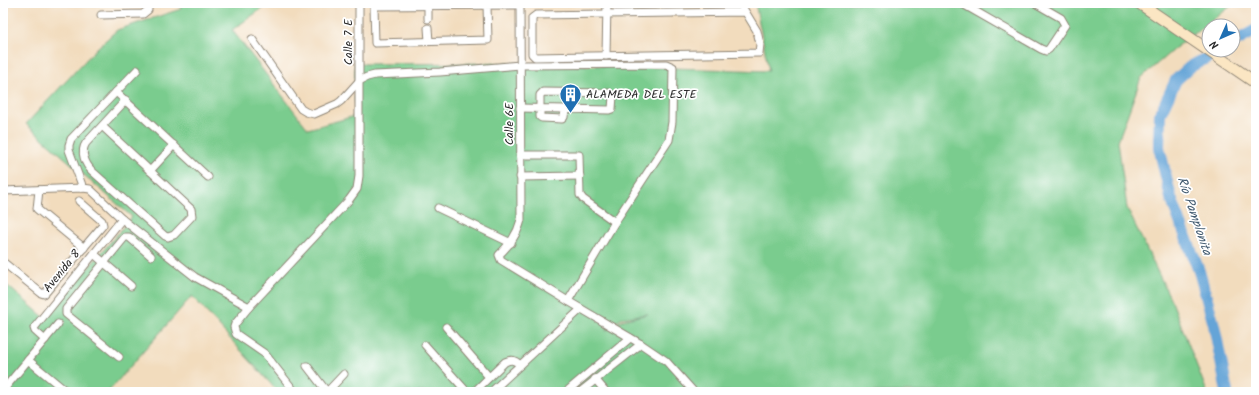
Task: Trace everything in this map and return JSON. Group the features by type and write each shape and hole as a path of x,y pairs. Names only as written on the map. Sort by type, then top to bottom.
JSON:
{"street":[{"path":"101,15 143,14 148,10 148,3"},
{"name":"Calle 7 E","path":"295,392 265,354 239,336 235,332 234,327 249,307 349,200 357,189 359,172 359,3"},
{"path":"606,56 607,3"},
{"path":"740,3 744,12 757,31 760,44 759,53 535,57 532,54 532,18 536,15 744,12"},
{"path":"961,3 1046,51 1049,49 1065,25 1061,18 1035,3"},
{"path":"487,6 488,40 375,43 374,6 487,6 520,4"},
{"name":"Calle 6E","path":"520,4 521,220 511,243 499,255 501,260 568,302"},
{"path":"1141,4 1256,83"},
{"path":"428,6 428,18"},
{"path":"428,28 429,41"},
{"path":"252,39 301,109 314,114 337,104 359,81 375,75 440,72 520,65 666,64 672,67 672,122 669,140 615,222 568,302 666,361 694,392"},
{"path":"83,188 69,150 69,144 71,140 137,70"},
{"path":"116,92 208,178"},
{"path":"544,92 609,93 613,96 611,110 565,110 564,117 562,119 542,118 540,117 540,109 540,95 544,92"},
{"path":"102,126 191,209 193,213 192,216 174,235 170,237 165,236 90,168 83,154 86,143 126,100"},
{"path":"520,108 540,109"},
{"path":"150,171 174,145"},
{"path":"520,154 579,155 580,195 583,199 615,222"},
{"path":"520,177 580,176"},
{"path":"3,192 83,188 90,189 122,219 195,277 249,307"},
{"path":"39,190 37,209 84,248"},
{"path":"3,262 44,294 103,224 103,222 79,201"},
{"path":"438,208 511,243"},
{"name":"Avenida 8","path":"45,340 35,331 34,328 122,219"},
{"path":"119,357 65,312 127,237 129,237 151,256"},
{"path":"94,254 131,286"},
{"path":"491,392 581,309"},
{"path":"6,392 6,387 58,324"},
{"path":"446,327 489,377"},
{"path":"566,392 630,338"},
{"path":"425,344 467,392"},
{"path":"580,392 640,344"},
{"path":"28,360 67,392"},
{"path":"474,392 505,362 515,360 520,365"},
{"path":"307,366 327,392 344,374"},
{"path":"595,380 606,392"}],"green space":[{"path":"179,3 270,3 232,30 308,129 355,116 355,64 511,63 769,71 755,3 1235,3 1215,18 1201,18 1201,29 1174,49 1141,78 1118,141 1127,208 1173,304 1207,392 278,392 192,296 108,392 3,392 3,282 45,318 132,217 26,124 97,48 117,30 181,9","holes":["648,314 622,320 605,330 621,318"]}],"waterway":[{"name":"Río Pamplonita","path":"1241,38 1256,30"},
{"name":"Río Pamplonita","path":"1206,58 1190,67 1176,80 1160,114 1159,147 1171,198 1199,271 1214,325 1227,392"}],"place":[{"name":"ALAMEDA DEL ESTE","path":"571,114"}]}
